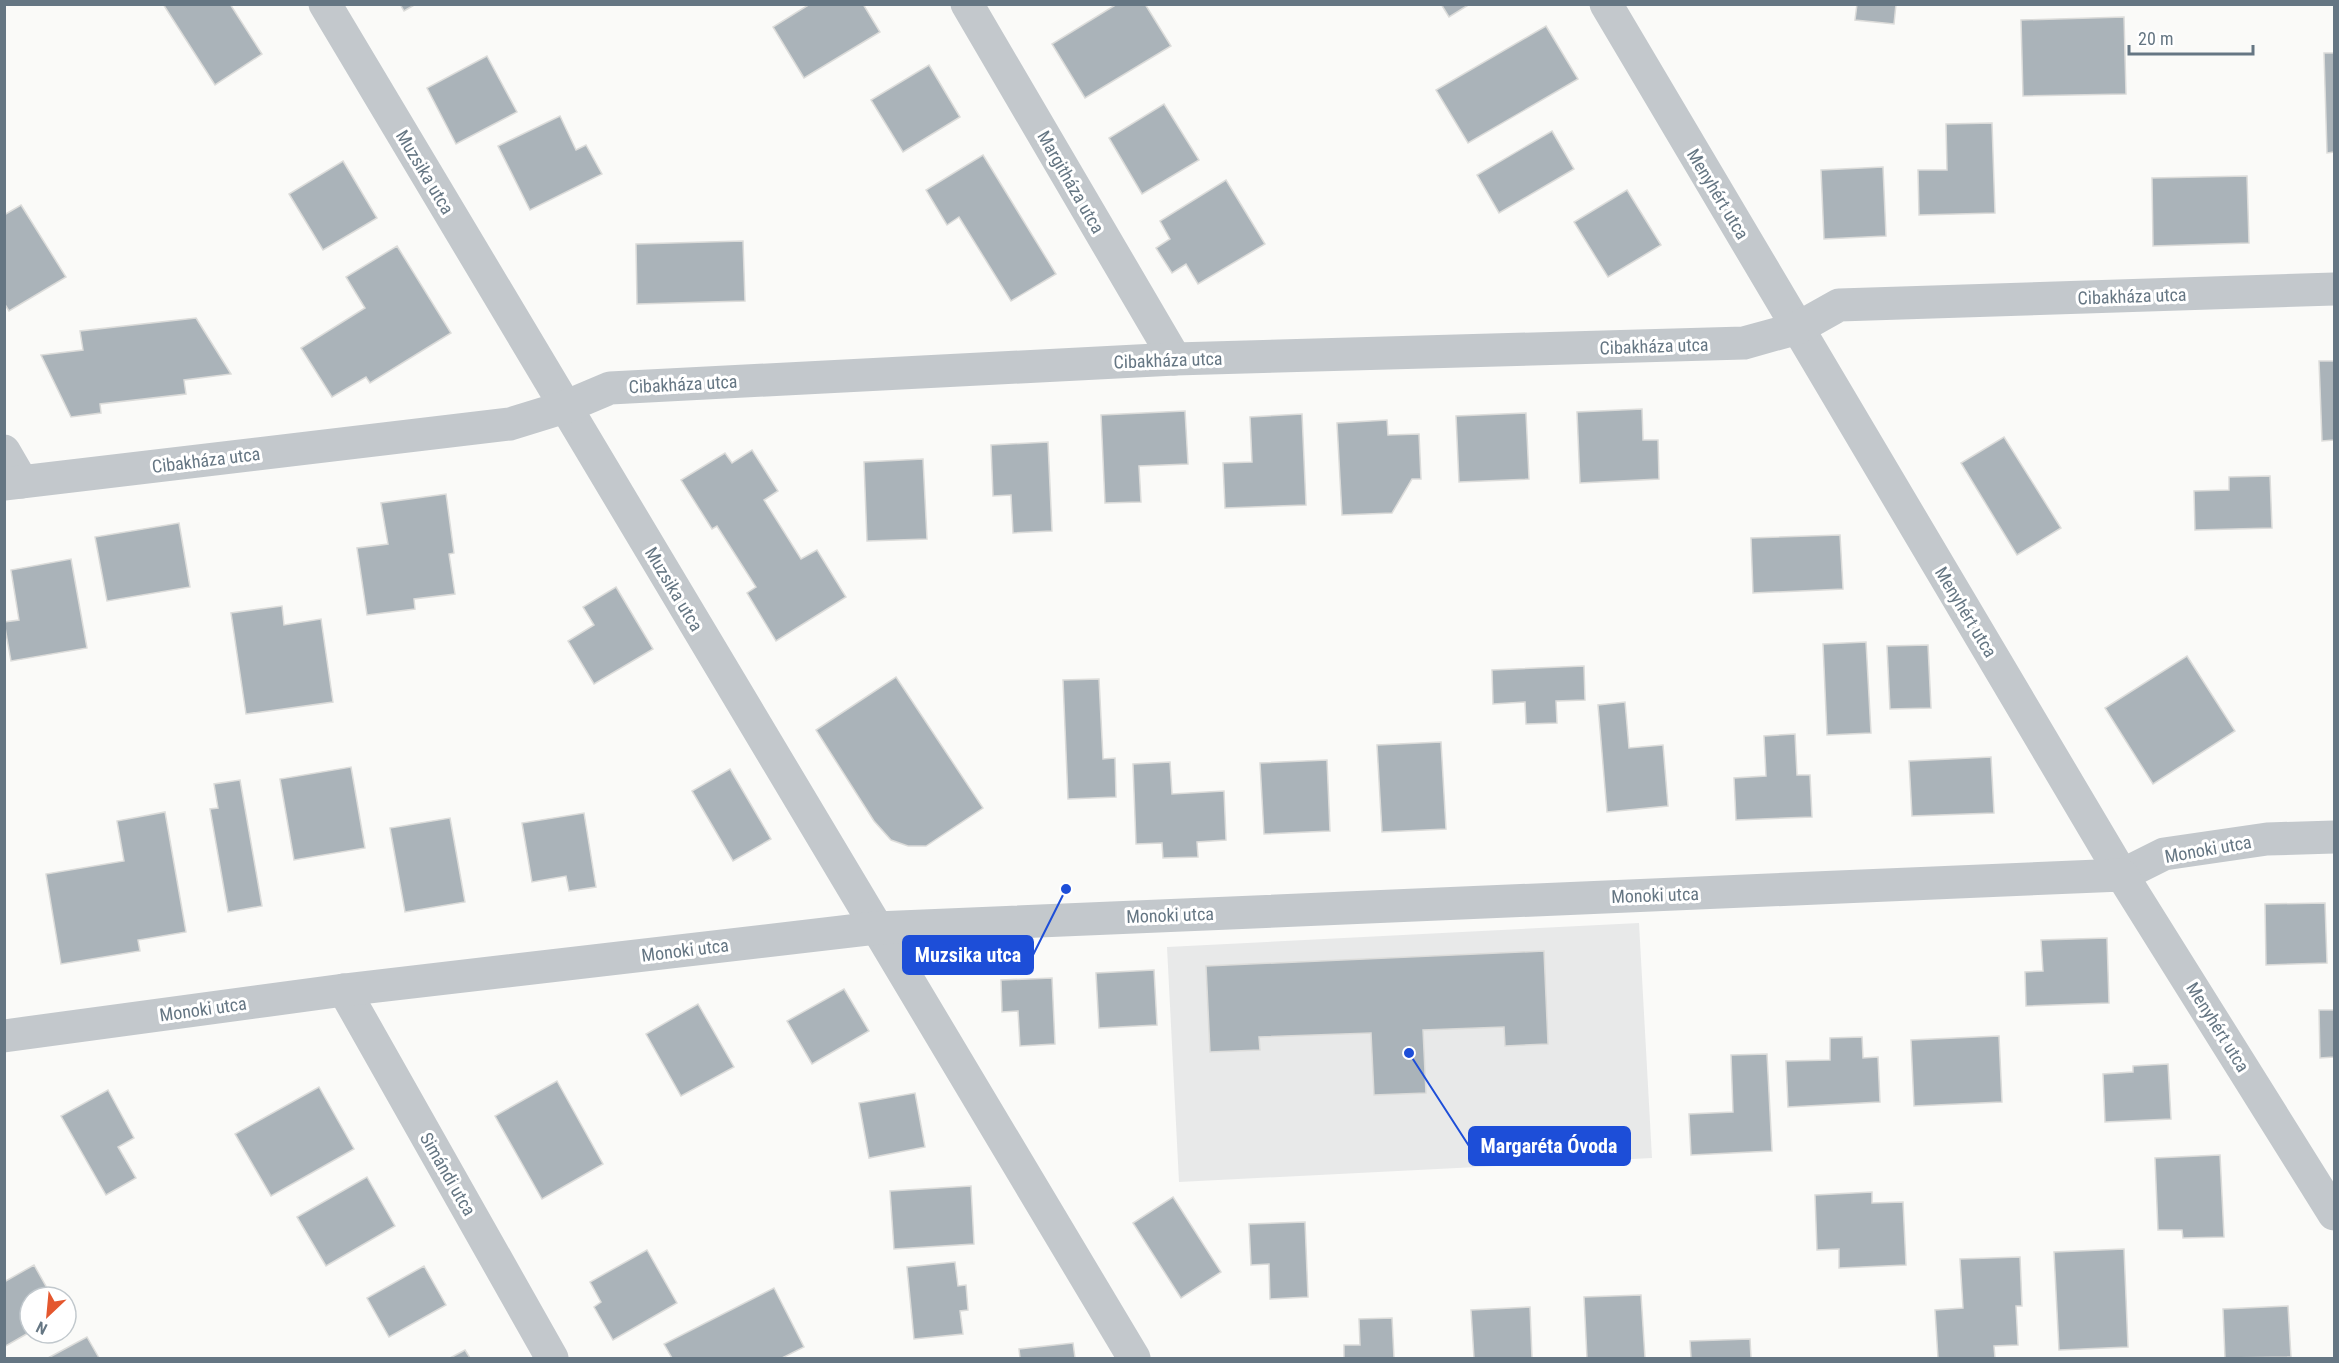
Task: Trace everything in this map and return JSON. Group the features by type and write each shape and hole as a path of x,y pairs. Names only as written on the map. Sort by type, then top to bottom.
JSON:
{"street":[{"name":"Muzsika utca","path":"325,4 1134,1359"},
{"name":"Margitháza utca","path":"967,4 1175,358"},
{"name":"Menyhért utca","path":"1606,4 2122,875 2334,1214"},
{"name":"Cibakháza utca","path":"13,483 510,424 565,407 610,388 1175,358 1744,343 1798,328 1839,305 2334,290"},
{"path":"4,451 13,483"},
{"name":"Monoki utca","path":"4,1036 344,990 876,928 2122,875 2164,854 2267,839 2334,837"},
{"name":"Simándi utca","path":"344,990 552,1359"}],"shaded area":[{"path":"1639,923 1652,1158 1179,1182 1167,947"}],"building":[{"path":"163,4 230,4 262,54 215,85"},
{"path":"400,4 416,4 404,11"},
{"path":"810,4 863,4 880,32 804,78 773,27"},
{"path":"1117,4 1145,4 1171,46 1085,98 1052,44"},
{"path":"1441,4 1470,4 1449,17"},
{"path":"1857,4 1896,4 1894,24 1855,20"},
{"path":"2124,17 2126,94 2023,96 2021,20"},
{"path":"1546,26 1578,79 1468,143 1436,90"},
{"path":"2324,53 2334,53 2334,152 2327,153"},
{"path":"487,56 517,112 456,144 427,88"},
{"path":"929,65 960,117 903,152 871,100"},
{"path":"1164,104 1199,160 1142,194 1109,138"},
{"path":"560,116 576,150 586,145 602,174 530,210 498,146"},
{"path":"1992,123 1995,213 1919,215 1918,170 1947,170 1946,124"},
{"path":"1552,131 1574,169 1499,213 1477,175"},
{"path":"983,155 1056,274 1011,301 959,217 947,225 926,190"},
{"path":"343,161 377,218 323,250 289,194"},
{"path":"1883,167 1886,236 1824,239 1821,170"},
{"path":"2247,176 2249,243 2153,246 2152,178"},
{"path":"1226,180 1265,244 1198,284 1186,264 1172,273 1156,248 1170,239 1160,221"},
{"path":"1627,190 1661,245 1608,277 1574,222"},
{"path":"21,205 66,277 9,311 4,303 4,215"},
{"path":"743,241 745,301 637,304 636,244"},
{"path":"397,246 451,333 370,383 366,377 332,397 301,348 365,308 346,277"},
{"path":"196,318 231,374 184,380 186,394 100,404 101,413 71,417 41,355 83,350 80,331"},
{"path":"2319,361 2334,361 2334,440 2322,441"},
{"path":"1642,409 1643,440 1658,440 1659,479 1580,483 1577,412"},
{"path":"1185,411 1188,464 1139,466 1141,502 1105,503 1101,415"},
{"path":"1526,413 1529,479 1459,482 1456,416"},
{"path":"1302,414 1306,505 1225,508 1223,463 1252,462 1250,417"},
{"path":"1387,420 1388,435 1419,434 1421,479 1412,479 1392,513 1342,515 1337,423"},
{"path":"2004,437 2061,528 2017,555 1961,463"},
{"path":"1048,442 1052,531 1013,533 1011,495 993,496 991,445"},
{"path":"752,450 778,491 764,500 801,559 817,550 846,597 776,641 747,593 756,587 717,526 712,529 681,480 725,453 732,463"},
{"path":"923,459 927,539 867,541 864,462"},
{"path":"2270,476 2272,528 2195,530 2194,491 2229,490 2229,477"},
{"path":"446,494 454,553 449,554 455,594 414,599 415,609 367,615 357,548 388,544 381,503"},
{"path":"179,523 190,587 107,601 95,537"},
{"path":"1840,535 1843,589 1753,593 1751,538"},
{"path":"71,559 87,648 11,661 4,622 19,620 11,570"},
{"path":"616,587 653,649 594,684 568,641 594,625 583,607"},
{"path":"282,606 284,625 321,619 333,702 246,714 231,613"},
{"path":"1866,642 1871,733 1827,735 1823,644"},
{"path":"1928,645 1931,708 1890,709 1887,646"},
{"path":"2187,656 2235,731 2153,784 2105,708"},
{"path":"1584,666 1585,700 1556,701 1557,723 1526,724 1525,702 1493,704 1492,670"},
{"path":"896,677 983,808 926,846 908,846 891,840 874,821 816,730"},
{"path":"1099,679 1103,759 1115,758 1116,797 1068,799 1063,680"},
{"path":"1625,702 1629,748 1663,745 1668,806 1607,812 1598,705"},
{"path":"1795,734 1797,775 1810,775 1812,817 1736,820 1734,778 1766,776 1764,736"},
{"path":"1441,742 1446,829 1382,832 1377,745"},
{"path":"1991,757 1994,813 1912,816 1909,761"},
{"path":"1327,760 1330,831 1264,834 1260,763"},
{"path":"1170,762 1172,794 1224,791 1226,840 1197,842 1198,857 1163,858 1162,843 1136,844 1133,764"},
{"path":"351,767 365,848 294,860 280,779"},
{"path":"730,769 771,839 733,861 692,791"},
{"path":"240,780 262,906 228,912 210,809 218,808 214,784"},
{"path":"165,812 186,932 138,940 140,951 61,964 46,874 124,861 117,821"},
{"path":"584,813 596,887 569,891 566,876 532,882 522,823"},
{"path":"450,818 465,902 405,912 390,828"},
{"path":"2325,903 2327,963 2266,965 2265,904"},
{"path":"2107,938 2109,1003 2026,1006 2025,972 2043,971 2041,940"},
{"path":"1544,951 1548,1044 1505,1046 1504,1027 1423,1030 1426,1093 1374,1095 1371,1033 1259,1037 1260,1050 1210,1052 1206,966"},
{"path":"1154,970 1157,1025 1099,1028 1096,973"},
{"path":"1052,978 1055,1044 1020,1046 1018,1011 1002,1012 1001,980"},
{"path":"844,989 869,1031 812,1064 787,1021"},
{"path":"698,1004 734,1067 681,1096 646,1034"},
{"path":"2319,1010 2334,1010 2334,1057 2320,1058"},
{"path":"1999,1036 2002,1102 1914,1106 1911,1040"},
{"path":"1862,1037 1863,1058 1878,1057 1880,1102 1788,1107 1786,1061 1830,1060 1830,1038"},
{"path":"1767,1054 1772,1151 1691,1155 1689,1114 1733,1112 1731,1055"},
{"path":"2168,1064 2171,1119 2105,1122 2103,1074 2133,1072 2133,1066"},
{"path":"557,1081 603,1164 542,1199 495,1116"},
{"path":"319,1087 354,1149 271,1196 235,1134"},
{"path":"108,1090 134,1138 118,1147 136,1178 106,1195 61,1116"},
{"path":"915,1093 925,1147 869,1158 859,1103"},
{"path":"2220,1155 2224,1237 2183,1238 2182,1230 2158,1230 2155,1158"},
{"path":"367,1177 395,1226 326,1266 297,1217"},
{"path":"971,1186 974,1244 894,1249 890,1191"},
{"path":"1872,1192 1872,1203 1903,1202 1906,1265 1839,1268 1839,1249 1817,1250 1815,1195"},
{"path":"1173,1197 1221,1272 1181,1298 1133,1223"},
{"path":"1305,1222 1308,1297 1270,1299 1269,1264 1251,1265 1249,1224"},
{"path":"2124,1249 2128,1347 2059,1350 2054,1252"},
{"path":"647,1250 677,1303 613,1340 594,1307 601,1302 590,1282"},
{"path":"2020,1257 2022,1306 2016,1306 2018,1345 1994,1346 1995,1358 1938,1358 1935,1310 1963,1308 1960,1259"},
{"path":"955,1262 958,1286 966,1285 968,1310 960,1311 963,1334 914,1339 907,1267"},
{"path":"34,1265 45,1285 18,1285 18,1339 4,1347 4,1282"},
{"path":"424,1266 446,1305 389,1337 367,1298"},
{"path":"774,1288 804,1347 782,1358 672,1358 664,1344"},
{"path":"1641,1295 1645,1358 1587,1358 1584,1297"},
{"path":"2288,1306 2291,1357 2225,1358 2223,1309"},
{"path":"1530,1307 1532,1358 1474,1358 1471,1310"},
{"path":"1392,1318 1394,1358 1344,1358 1344,1345 1360,1345 1359,1319"},
{"path":"87,1337 99,1358 48,1358 72,1345 78,1345 78,1342"},
{"path":"1750,1339 1751,1358 1691,1358 1690,1341"},
{"path":"1073,1343 1075,1358 1020,1358 1019,1349"},
{"path":"465,1350 470,1358 450,1358"}],"place":[{"name":"Muzsika utca","path":"1066,889"},
{"name":"Margaréta Óvoda","path":"1409,1053"}]}
